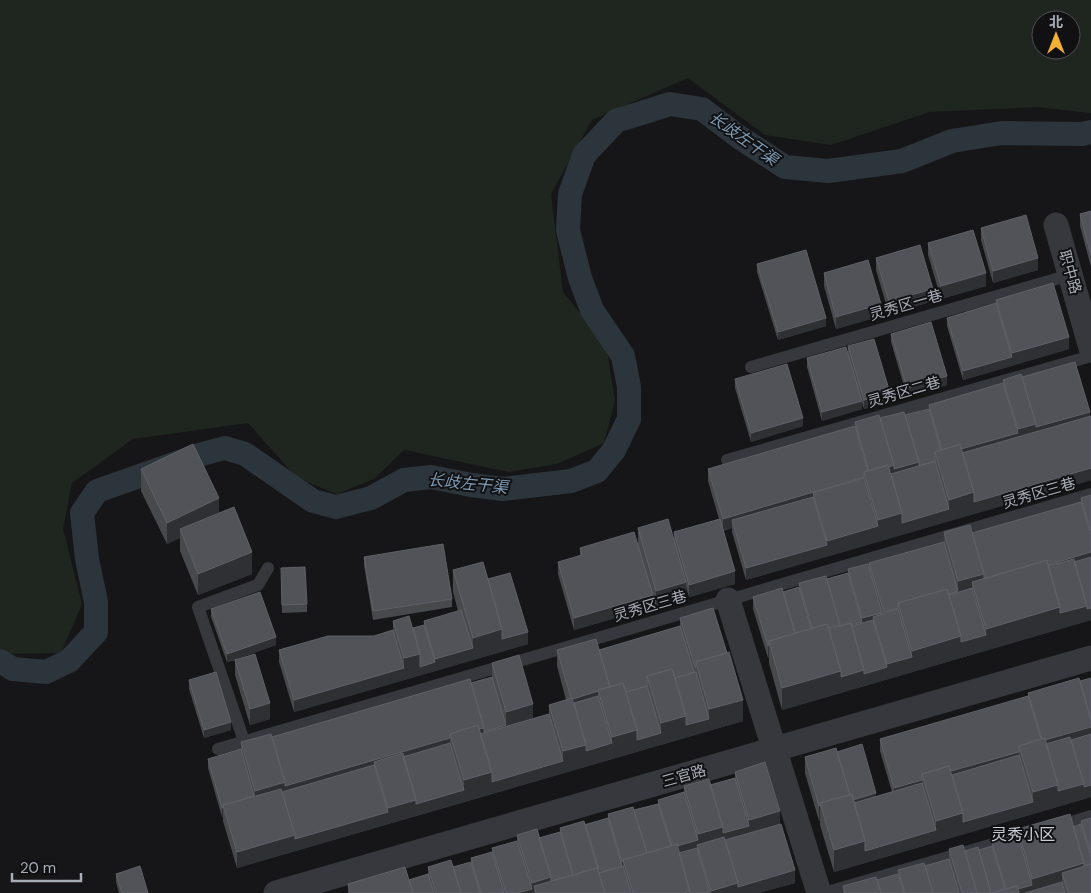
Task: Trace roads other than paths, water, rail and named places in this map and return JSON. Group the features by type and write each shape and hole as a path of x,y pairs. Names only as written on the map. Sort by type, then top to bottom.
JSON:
{"street":[{"name":"职中路","path":"1056,225 1079,288 1091,348"},
{"path":"728,600 819,893"},
{"name":"三官路","path":"276,893 1091,658"}],"lane":[{"name":"灵秀区一巷","path":"751,367 1079,288"},
{"name":"灵秀区二巷","path":"727,460 1091,356"},
{"name":"灵秀区三巷","path":"218,749 1091,494"},
{"path":"244,741 198,608 258,586 268,568"},
{"path":"1043,830 1091,816"},
{"path":"824,893 1015,838"}],"waterway":[{"name":"长歧左干渠","path":"0,661 13,669 46,672 69,661 96,632 96,602 87,559 82,513 97,491 202,454 225,448 245,454 313,501 336,507 371,498 404,480 431,477 503,489 571,481 597,471 614,450 629,419 629,387 623,356 592,310 580,278 568,230 570,194 584,155 616,121 670,104 702,109 739,137 785,167 828,171 902,161 952,141 1002,133 1082,134 1091,132"}],"district":[{"name":"灵秀小区","path":"1023,834"}]}
